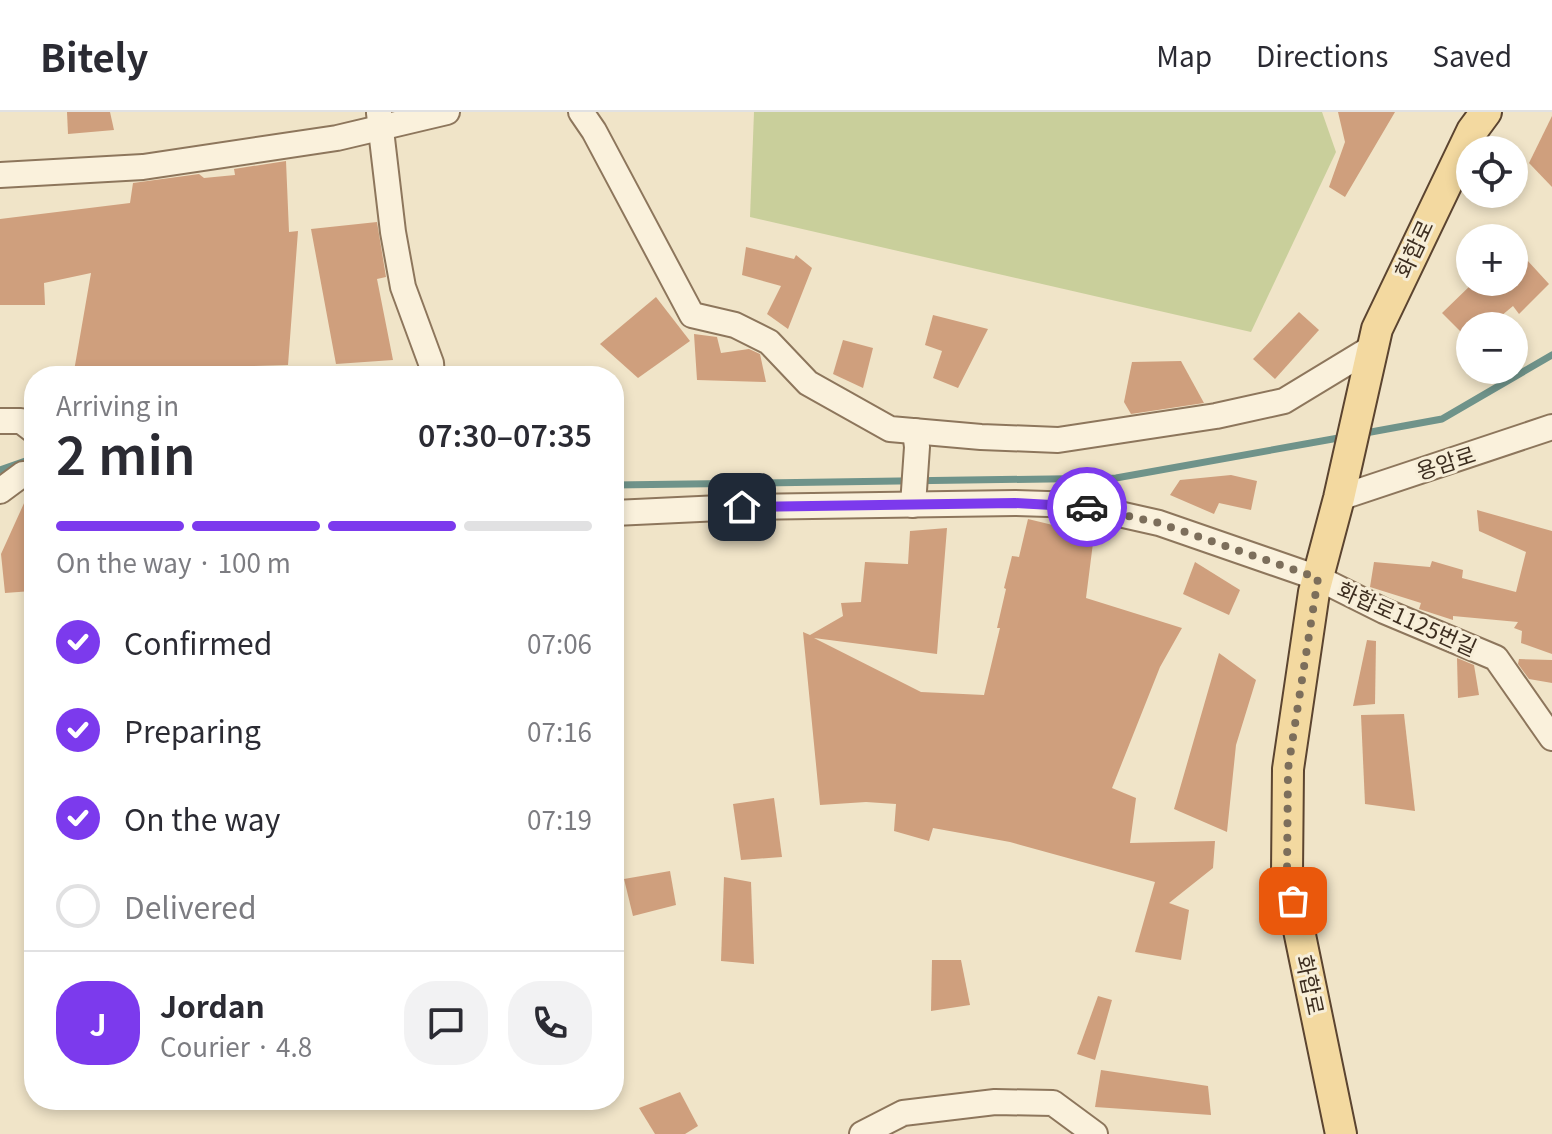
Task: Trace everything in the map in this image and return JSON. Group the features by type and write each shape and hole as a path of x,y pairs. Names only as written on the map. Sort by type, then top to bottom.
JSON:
{"main road":[{"name":"화합로","path":"1341,1134 1287,872 1288,769 1318,578 1377,329 1432,210 1472,131 1486,112"}],"street":[{"path":"0,175 143,167 337,138 381,119 447,112"},
{"path":"581,112 692,315 735,325 769,342 808,383 890,429 916,439 1058,440 1216,416 1284,401 1373,347"},
{"path":"381,119 393,232 403,287 431,366"},
{"path":"0,421 24,423"},
{"name":"용암로","path":"1339,498 1552,427"},
{"path":"913,501 916,439"},
{"path":"0,491 24,474"},
{"name":"화합로1125번길","path":"624,513 913,501 1079,505 1159,523 1318,578 1384,611 1496,658 1552,738"},
{"path":"862,1134 903,1113 995,1102 1053,1103 1095,1134"}],"green space":[{"path":"754,112 1322,112 1336,152 1251,332 750,217"}],"building":[{"path":"67,112 110,112 114,130 68,134"},
{"path":"1338,112 1395,112 1345,197 1329,187 1345,142"},
{"path":"1552,116 1552,187 1529,163"},
{"path":"286,161 289,232 298,231 288,365 75,366 91,273 44,283 45,305 0,305 0,219 130,203 133,183 199,174 204,178 235,175 234,169"},
{"path":"377,222 386,277 377,279 393,360 336,364 311,229"},
{"path":"746,247 794,259 796,255 812,268 788,329 767,314 781,286 742,275"},
{"path":"1528,261 1549,284 1521,312 1513,306 1506,312 1456,312 1456,327 1442,313 1460,296 1528,296"},
{"path":"656,297 690,341 638,378 600,344"},
{"path":"1299,312 1319,330 1275,379 1253,359"},
{"path":"933,315 988,329 958,388 933,378 942,351 925,345"},
{"path":"694,334 717,337 721,353 749,349 760,354 766,382 697,380"},
{"path":"843,340 873,348 863,388 833,374"},
{"path":"1181,361 1204,403 1131,414 1124,402 1132,362"},
{"path":"1231,475 1257,481 1251,510 1219,503 1214,514 1170,495 1180,480"},
{"path":"24,503 24,592 5,593 1,554"},
{"path":"1477,510 1552,531 1552,654 1521,643 1522,631 1514,628 1518,622 1453,616 1453,620 1419,609 1421,603 1370,587 1374,562 1430,567 1432,561 1463,570 1462,578 1516,592 1526,552 1479,531"},
{"path":"1028,519 1094,535 1086,598 1182,628 1160,667 1112,788 1136,798 1130,843 1215,841 1213,868 1169,903 1189,910 1181,960 1135,952 1155,882 1010,842 933,828 929,841 894,831 896,804 820,805 803,632 810,635 843,616 841,603 861,602 865,562 908,564 910,531 947,528 937,654 814,638 921,692 984,695 1000,628 997,628 1012,556 1019,557"},
{"path":"1195,562 1240,590 1229,615 1183,594"},
{"path":"1367,640 1376,641 1375,704 1353,706"},
{"path":"1219,653 1256,680 1236,745 1227,832 1174,809"},
{"path":"1457,658 1474,665 1479,695 1458,698"},
{"path":"1519,659 1552,660 1552,683 1529,679 1518,664"},
{"path":"1404,714 1415,811 1365,804 1361,715"},
{"path":"774,798 782,857 741,860 733,804"},
{"path":"670,871 676,905 633,916 624,879"},
{"path":"724,877 751,882 754,964 721,961"},
{"path":"932,960 961,960 970,1005 931,1011"},
{"path":"1098,996 1112,1000 1095,1060 1077,1054"},
{"path":"1101,1070 1208,1086 1211,1115 1095,1107"},
{"path":"680,1092 698,1126 685,1134 655,1134 639,1108"}],"waterway":[{"path":"1360,434 1442,419 1552,355"},
{"path":"624,485 1116,478 1344,437"},
{"path":"0,470 24,462"}],"way so far":[{"path":"1087,507 1159,523 1318,578 1288,769 1287,872 1293,901"}],"route":[{"path":"742,507 1015,503 1087,507"}]}
